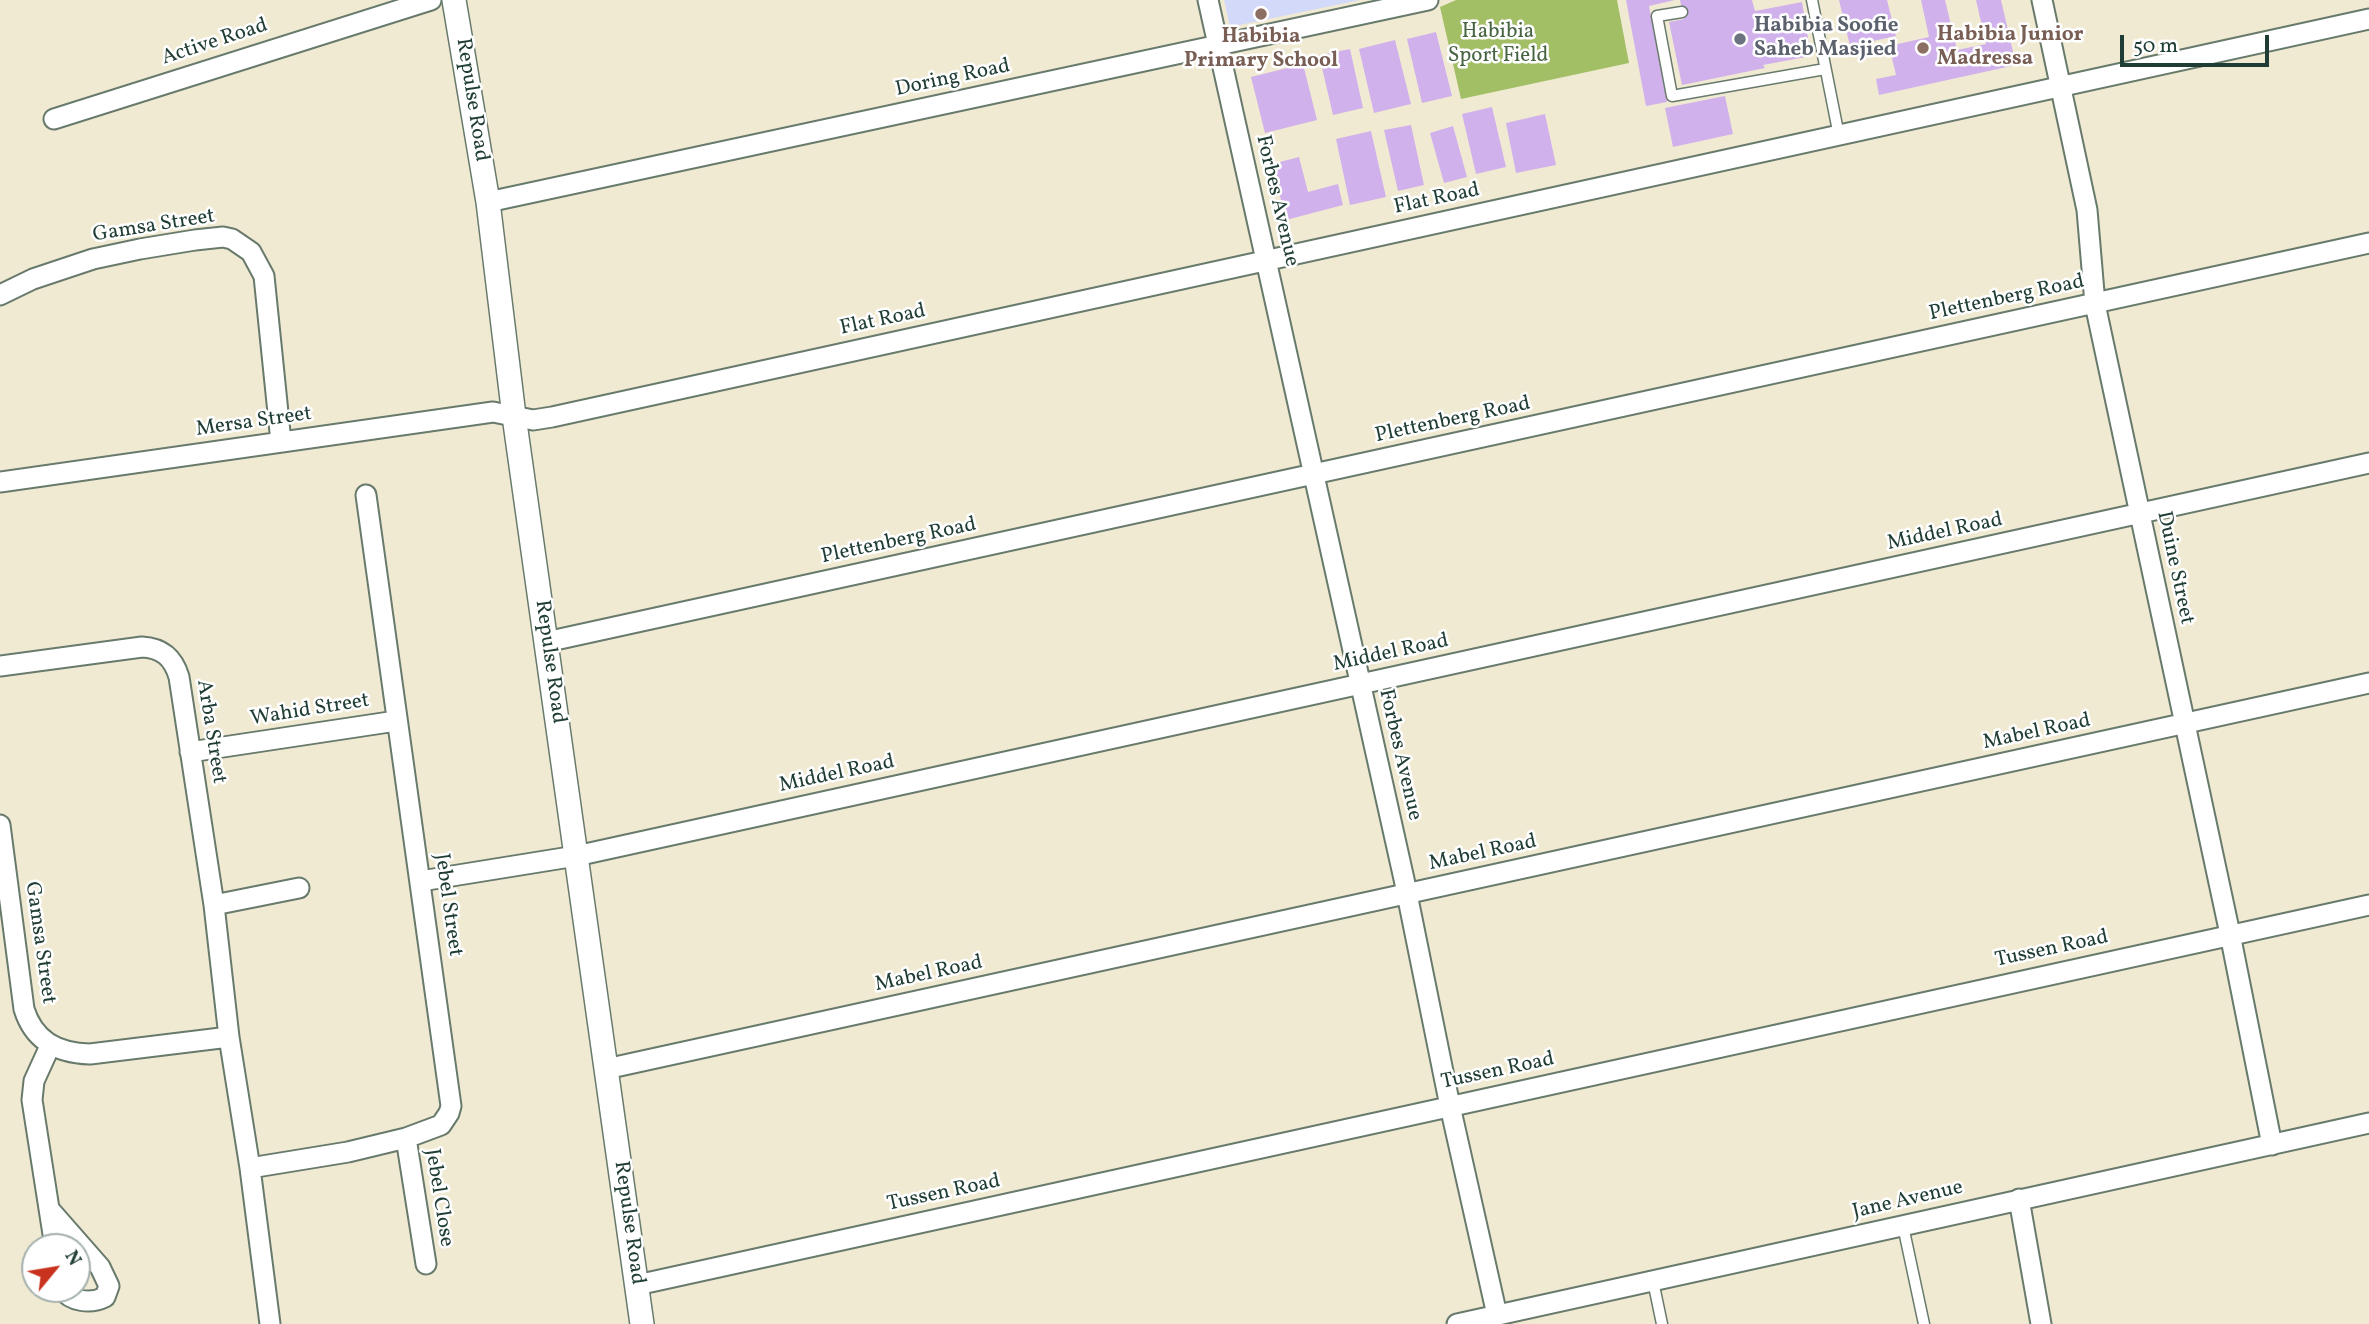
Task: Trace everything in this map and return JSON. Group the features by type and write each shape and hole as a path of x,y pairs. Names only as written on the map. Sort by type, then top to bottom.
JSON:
{"street":[{"name":"Active Road","path":"54,119 431,0"},
{"name":"Repulse Road","path":"454,0 488,202 514,416 642,1324"},
{"name":"Forbes Avenue","path":"1208,0 1407,894 1450,1106 1497,1315"},
{"name":"Doring Road","path":"488,202 1428,0"},
{"name":"Duine Street","path":"2042,0 2087,210 2095,303 2230,934 2272,1145"},
{"name":"Flat Road","path":"514,416 533,420 552,417 2369,19"},
{"name":"Gamsa Street","path":"0,295 33,278 93,259 195,240 223,237 232,239 251,251 264,276 281,442"},
{"name":"Plettenberg Road","path":"546,642 2369,243"},
{"name":"Mersa Street","path":"0,482 493,412 514,416"},
{"name":"Middel Road","path":"421,881 576,856 2369,463"},
{"name":"Jebel Street","path":"250,1168 348,1152 406,1138 441,1125 451,1106 366,495"},
{"name":"Arba Street","path":"0,666 142,647 160,650 170,658 177,670 214,905 229,1037 250,1168 270,1324"},
{"name":"Mabel Road","path":"606,1069 2369,683"},
{"name":"Wahid Street","path":"190,752 396,721"},
{"name":"Gamsa Street","path":"0,825 24,1009 35,1032 50,1046"},
{"path":"214,905 299,888"},
{"name":"Tussen Road","path":"637,1284 2369,905"},
{"path":"53,1233 32,1088 50,1046 67,1052 90,1054 229,1037"},
{"name":"Jane Avenue","path":"1457,1324 2369,1123"},
{"name":"Jebel Close","path":"406,1138 426,1264"},
{"path":"2019,1199 2041,1324"},
{"path":"50,1210 70,1233"},
{"path":"91,1257 100,1267 109,1286 105,1297 91,1300"}],"lane":[{"path":"1812,0 1839,135"},
{"path":"1682,12 1657,16 1672,96 1825,69"},
{"path":"1903,1226 1924,1324"},
{"path":"1653,1281 1662,1324"}],"shaded area":[{"name":"Habibia Primary School","path":"1224,0 1360,0 1230,27"}],"green space":[{"name":"Habibia Sport Field","path":"1456,0 1617,0 1629,63 1461,99 1440,7"}],"building":[{"path":"1626,0 1675,0 1649,6 1667,102 1646,106"},
{"name":"Habibia Soofie Saheb Masjied","path":"1680,0 1752,0 1755,11 1802,2 1811,56 1682,85 1669,22 1684,19"},
{"path":"1839,0 1887,0 1896,36 1850,46"},
{"name":"Habibia Junior Madressa","path":"1921,0 1945,0 1957,50 1986,44 1976,0 2001,0 2016,65 1879,95 1876,79 1896,75 1889,46 1929,37"},
{"path":"1436,32 1452,96 1422,103 1407,39"},
{"path":"1395,40 1411,104 1374,113 1359,49"},
{"path":"1350,49 1363,108 1333,115 1319,55"},
{"path":"1303,64 1317,120 1265,133 1251,77"},
{"path":"1725,96 1733,134 1673,147 1665,108"},
{"path":"1492,107 1506,167 1476,174 1462,114"},
{"path":"1545,114 1556,165 1516,173 1506,123"},
{"path":"1411,125 1424,185 1398,191 1384,130"},
{"path":"1453,126 1467,177 1444,183 1430,133"},
{"path":"1371,131 1386,197 1350,205 1336,139"},
{"path":"1299,157 1308,192 1338,184 1343,205 1286,220 1272,164"}],"place":[{"name":"Habibia Primary School","path":"1261,14"},
{"name":"Habibia Soofie Saheb Masjied","path":"1740,39"},
{"name":"Habibia Junior Madressa","path":"1923,48"}]}
